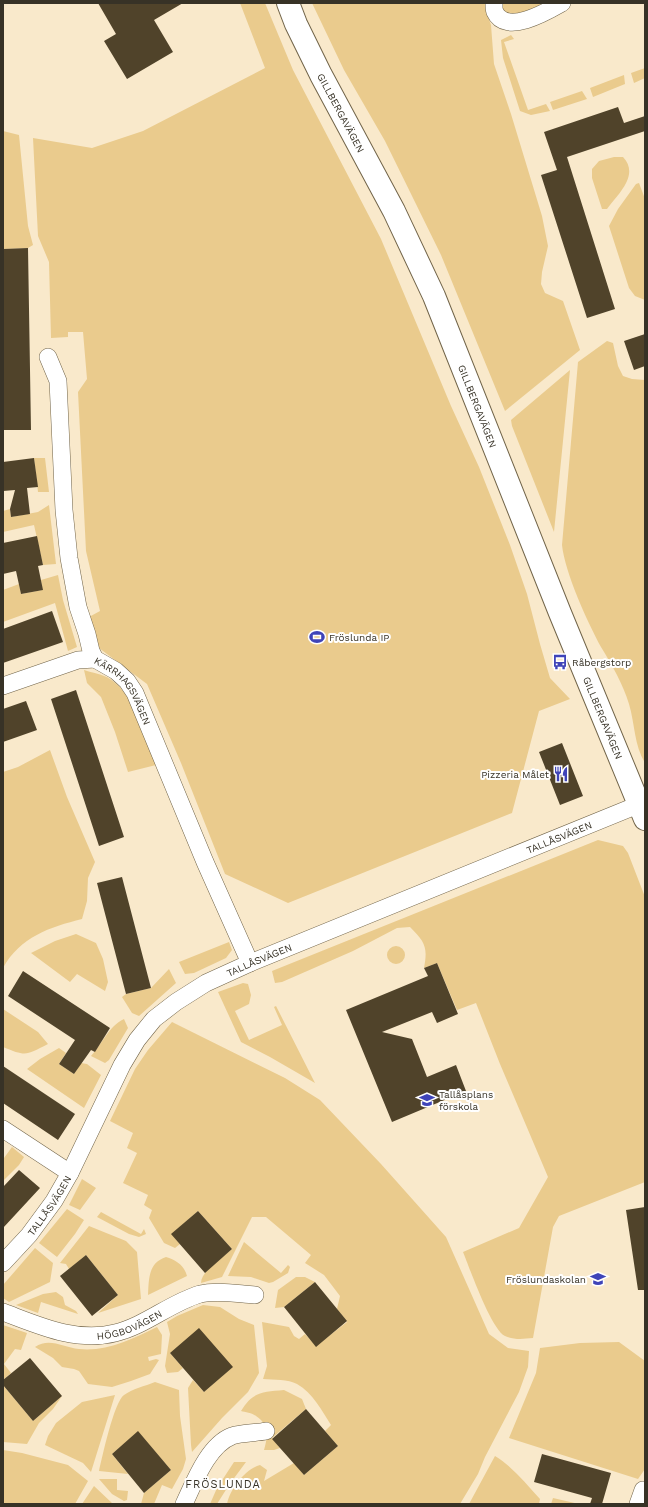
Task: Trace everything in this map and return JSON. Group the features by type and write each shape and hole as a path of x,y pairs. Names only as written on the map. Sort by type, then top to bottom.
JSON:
{"street":[{"name":"GILLBERGAVÄGEN","path":"288,3 296,24 321,75 394,211 434,296 560,613 643,809"},
{"path":"494,3 495,13 501,19 511,23 526,20 542,14 562,3"},
{"name":"KÄRRHAGSVÄGEN","path":"48,358 58,381 64,510 69,558 78,607 91,651 95,659 116,671 127,681 135,693 205,862 250,964"},
{"path":"3,686 78,660 95,659"},
{"name":"TALLÅSVÄGEN","path":"3,1263 29,1235 54,1200 70,1173 122,1066 137,1040 154,1019 176,1002 206,983 250,964 643,809"},
{"path":"3,1129 70,1173"},
{"name":"HÖGBOVÄGEN","path":"3,1312 51,1330 67,1334 93,1336 114,1334 135,1326 183,1301 202,1294 223,1293 255,1296"},
{"path":"184,1504 210,1453 218,1444 232,1436 266,1431"}],"shaded area":[{"path":"240,3 265,3 293,70 381,239 451,406 479,467 510,545 527,594 550,678 570,699 539,711 512,813 288,903 225,874 181,763 147,684 99,648 89,617 100,611 86,551 78,392 87,379 83,332 68,332 68,337 51,338 49,262 38,236 33,138 92,148 143,131 265,68"},
{"path":"312,3 486,3 485,8 491,25 494,64 542,216 548,246 541,284 545,293 563,301 580,350 505,411 441,255 385,141 344,70"},
{"path":"499,3 541,3 539,7 511,17 501,12"},
{"path":"511,35 514,39 504,42 528,110 546,104 550,111 531,115 520,111 503,58 501,40"},
{"path":"645,68 645,78 634,83 631,73"},
{"path":"624,75 625,84 593,97 590,88"},
{"path":"582,91 587,99 553,110 550,102"},
{"path":"3,131 19,135 28,226 33,245 28,248 3,249"},
{"path":"614,157 623,157 628,164 628,177 626,184 607,209 602,209 592,178 592,169 599,161"},
{"path":"639,183 645,199 645,300 635,296 629,288 609,226 618,209 636,184"},
{"path":"607,341 613,343 618,366 623,376 632,379 645,380 645,763 639,749 631,712 624,689 583,611 567,569 562,545 578,362"},
{"path":"570,370 554,532 512,426 511,420"},
{"path":"34,458 45,458 49,492 38,492"},
{"path":"49,505 56,564 43,565 34,525 3,532 3,511 10,509 11,517 38,512"},
{"path":"58,575 63,600 77,647 68,651 55,603 3,622 3,590 19,584 21,594 42,590 41,580"},
{"path":"84,670 107,677 119,686 127,696 139,718 156,765 128,772 115,732 101,697 87,683"},
{"path":"50,750 67,797 95,862 88,878 87,901 82,919 47,930 27,941 10,957 3,968 3,772 18,767"},
{"path":"598,840 623,846 628,853 645,897 645,1182 559,1216 553,1227 533,1338 512,1338 505,1336 499,1331 487,1311 463,1252 519,1228 548,1177 476,1003 457,1010 437,963 424,968 426,955 424,945 410,927 397,928 353,951 282,982 275,983 272,971"},
{"path":"76,934 96,943 103,959 108,982 105,991 77,974 70,982 31,953 55,941"},
{"path":"229,942 232,950 226,958 194,973 185,974 179,962"},
{"path":"392,946 400,946 405,951 403,962 400,964 392,964 387,959 387,951"},
{"path":"169,969 176,983 139,1016 132,1013 122,997 126,994 151,988"},
{"path":"243,983 248,984 251,995 249,1004 235,1011 249,1040 282,1025 274,1007 276,1006 315,1083 241,1042 218,992"},
{"path":"3,1009 38,1032 48,1044 35,1051 26,1053 17,1052 3,1047"},
{"path":"124,1019 128,1028 109,1060 105,1063 91,1056 114,1026"},
{"path":"172,1022 285,1078 320,1100 381,1164 446,1237 489,1334 508,1348 529,1351 528,1367 519,1392 485,1457 478,1474 460,1504 227,1504 231,1492 239,1480 254,1467 260,1465 267,1470 264,1481 294,1463 304,1475 338,1446 325,1431 331,1425 308,1392 293,1382 263,1379 267,1366 262,1322 289,1327 294,1336 299,1339 305,1334 316,1346 347,1322 337,1309 340,1296 324,1275 305,1263 311,1255 266,1217 252,1217 222,1277 201,1283 202,1278 208,1269 232,1249 198,1211 172,1234 180,1244 175,1248 164,1243 149,1218 152,1210 144,1205 148,1195 123,1183 137,1153 127,1148 133,1133 110,1121 135,1069 148,1050"},
{"path":"59,1048 66,1053 59,1064 74,1074 81,1063 87,1064 101,1075 84,1108 27,1069 40,1059"},
{"path":"12,1147 24,1157 19,1165 3,1181 3,1158"},
{"path":"82,1179 96,1188 80,1210 69,1205"},
{"path":"67,1209 84,1220 57,1257 39,1243"},
{"path":"101,1212 141,1234 144,1229 146,1234 139,1237 129,1234 97,1217"},
{"path":"89,1226 126,1241 137,1252 141,1299 98,1313 118,1295 86,1255 69,1269 66,1264 60,1263"},
{"path":"244,1242 281,1273 288,1265 290,1267 288,1273 269,1283 251,1277 228,1276"},
{"path":"35,1248 53,1263 50,1282 9,1302 3,1298 3,1285"},
{"path":"166,1257 179,1264 186,1272 187,1276 148,1295 149,1278 153,1267 156,1263"},
{"path":"296,1277 305,1277 315,1282 284,1307 275,1308 278,1290"},
{"path":"56,1292 63,1297 65,1305 76,1311 78,1314 41,1302 38,1313 16,1305 43,1294"},
{"path":"203,1305 220,1307 239,1319 254,1325 259,1373 248,1392 222,1418 192,1452 188,1388 193,1380 204,1392 232,1367 170,1353 183,1368 178,1372 167,1373 165,1366 170,1334 167,1322"},
{"path":"3,1325 27,1333 21,1350 15,1349 4,1364 11,1373 3,1380"},
{"path":"157,1327 162,1335 161,1354 148,1357 149,1361 156,1359 159,1360 150,1374 112,1387 88,1384 79,1371 62,1367 53,1358 35,1347 40,1344 51,1343 79,1349 99,1349 119,1344"},
{"path":"619,1342 645,1361 645,1469 638,1479 509,1438 536,1373 540,1348 580,1343"},
{"path":"155,1382 179,1390 180,1416 186,1459 183,1469 172,1489 162,1485 154,1504 141,1504 144,1493 171,1470 138,1432 112,1454 128,1474 99,1471 112,1419 120,1400 124,1395 131,1391"},
{"path":"3,1385 33,1421 62,1396 53,1409 39,1423 27,1444 3,1442"},
{"path":"284,1390 302,1399 306,1409 272,1438 280,1448 274,1450 264,1450 267,1436 263,1423 254,1415 241,1411 245,1404 254,1396 264,1392"},
{"path":"115,1395 91,1472 83,1463 45,1445 48,1436 56,1423 82,1402"},
{"path":"3,1450 22,1453 68,1465 88,1481 75,1504 3,1504"},
{"path":"495,1456 508,1465 540,1499 539,1504 469,1504"},
{"path":"234,1462 246,1462 217,1504 210,1504 217,1488"},
{"path":"99,1479 117,1479 117,1490 128,1491 127,1500 124,1501 112,1494"},
{"path":"94,1486 112,1503 113,1504 82,1504"},
{"path":"553,1498 579,1504 551,1504"}],"building":[{"path":"98,3 183,3 154,20 173,52 127,79 104,41 116,34"},
{"path":"618,107 624,123 645,116 645,131 567,157 615,309 587,318 541,175 557,170 544,132"},
{"path":"28,248 31,430 4,430 3,249"},
{"path":"645,334 645,366 634,370 624,341"},
{"path":"34,458 38,487 27,488 30,514 11,517 10,509 15,490 3,491 3,462"},
{"path":"37,536 43,565 38,566 43,590 21,594 16,571 3,574 3,543"},
{"path":"52,611 63,642 3,663 3,629"},
{"path":"76,690 124,837 99,846 51,699"},
{"path":"26,701 37,730 3,742 3,709"},
{"name":"Pizzeria Målet","path":"562,743 583,796 560,805 539,752"},
{"path":"122,877 151,988 126,994 97,883"},
{"path":"437,963 458,1014 437,1023 432,1012 382,1032 412,1039 427,1077 456,1065 466,1091 392,1122 346,1010 428,976 424,968"},
{"path":"23,971 110,1028 95,1052 91,1050 74,1074 59,1064 75,1040 8,996"},
{"path":"3,1066 75,1114 58,1140 3,1103"},
{"path":"19,1170 40,1188 3,1228 3,1187"},
{"path":"645,1207 645,1290 638,1290 626,1210"},
{"path":"198,1211 232,1249 205,1273 171,1234"},
{"path":"86,1255 118,1295 92,1316 60,1276"},
{"path":"315,1282 347,1321 316,1347 284,1307"},
{"path":"199,1328 233,1367 204,1392 170,1353"},
{"path":"30,1358 62,1396 33,1421 3,1385 3,1380"},
{"path":"306,1409 338,1446 304,1475 272,1439"},
{"path":"138,1431 171,1470 144,1493 112,1454"},
{"path":"542,1454 611,1473 602,1504 590,1504 592,1498 534,1482"}],"place":[{"name":"Fröslunda IP","path":"317,637"},
{"name":"Råbergstorp","path":"560,662"},
{"name":"Pizzeria Målet","path":"561,774"},
{"name":"Tallåsplans förskola","path":"427,1100"},
{"name":"Fröslundaskolan","path":"598,1279"}],"district":[{"name":"FRÖSLUNDA","path":"223,1484"}]}
